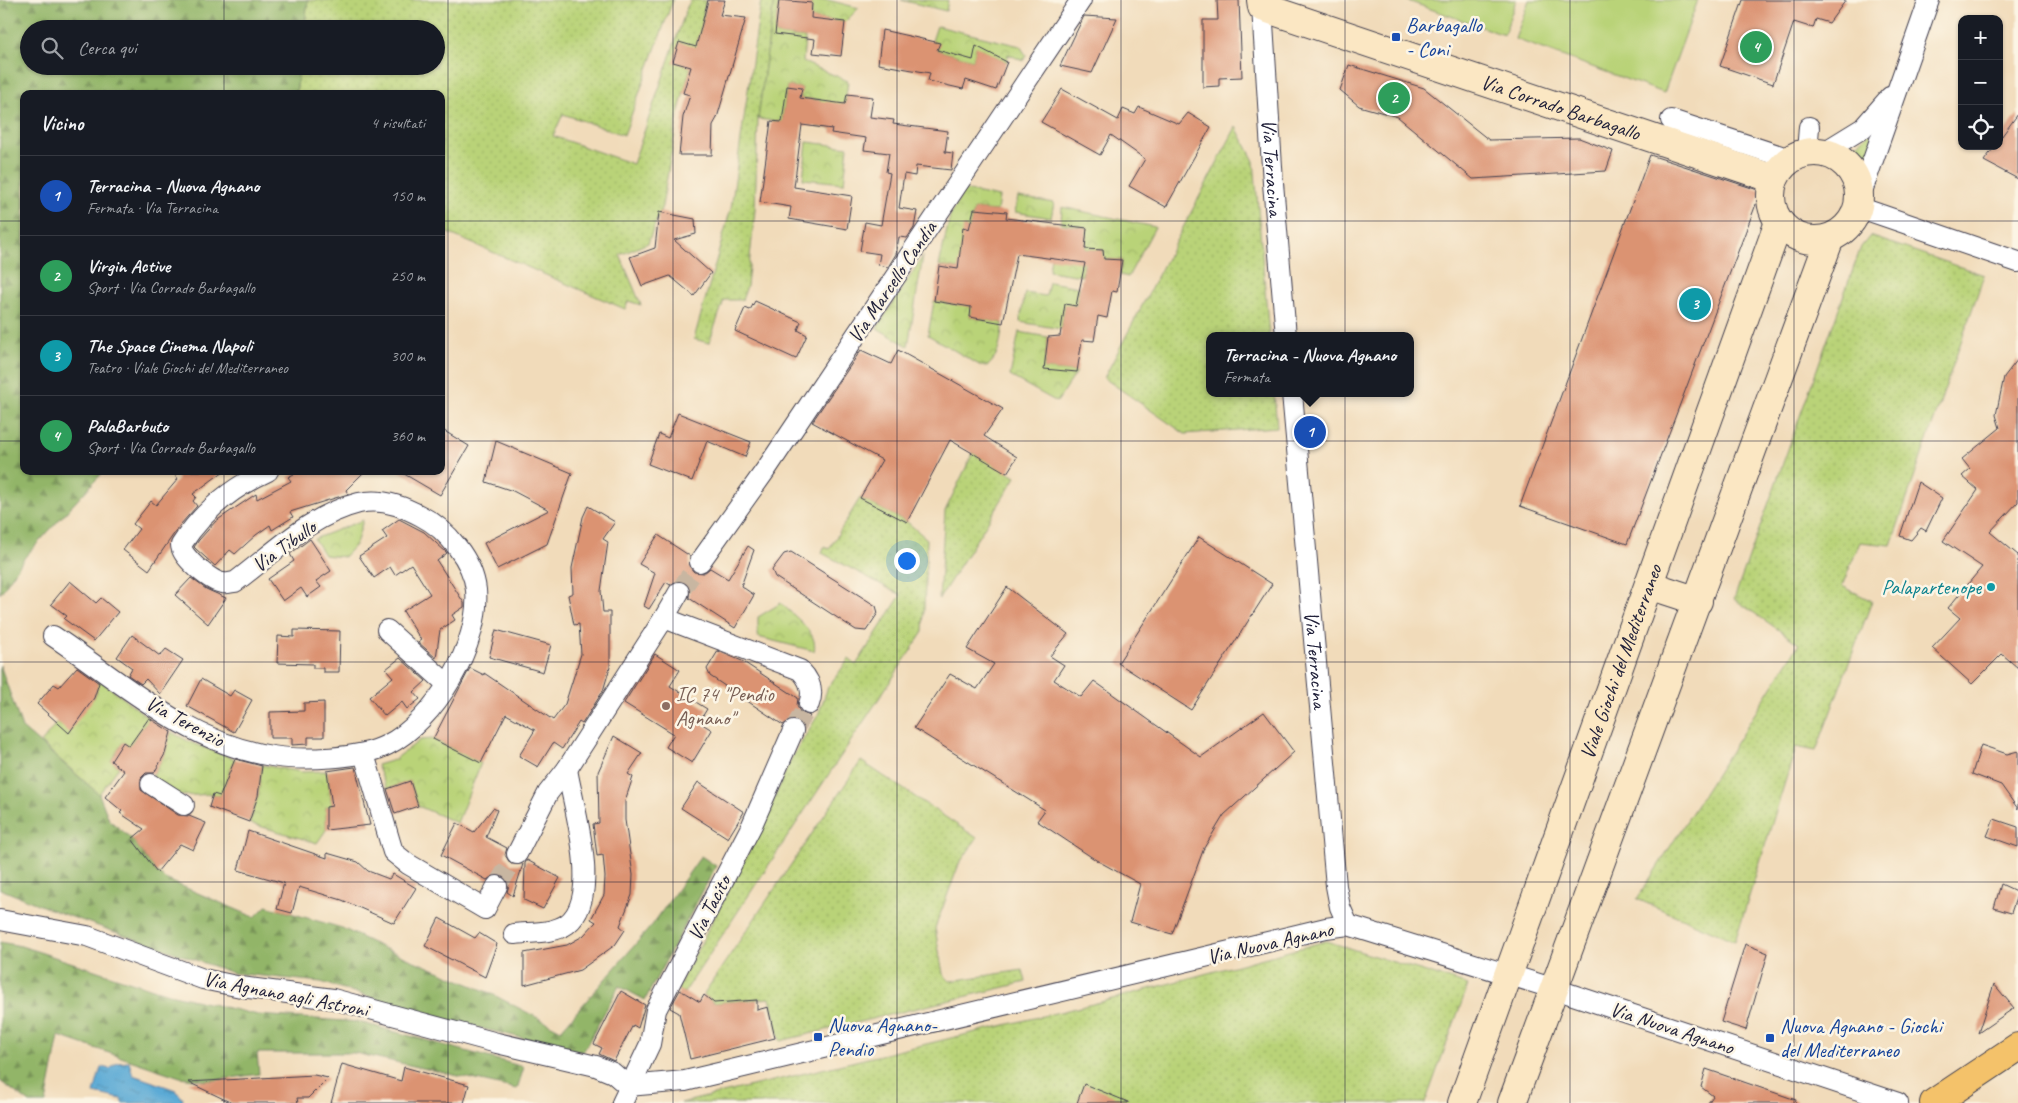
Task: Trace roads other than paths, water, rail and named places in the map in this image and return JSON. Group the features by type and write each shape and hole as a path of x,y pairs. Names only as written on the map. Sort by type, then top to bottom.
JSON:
{"main road":[{"name":"Via Corrado Barbagallo","path":"1262,4 1801,154"},
{"path":"1801,154 1839,158 1851,170 1858,184 1859,204 1852,220 1843,231 1830,238 1802,239 1789,232 1778,222 1772,209 1770,194 1801,154"},
{"name":"Viale Giochi del Mediterraneo","path":"1462,1103 1778,222"},
{"path":"1512,1103 1830,238"},
{"path":"1649,585 1698,601"},
{"path":"1934,1103 2018,1048"}],"street":[{"name":"Via Marcello Candia","path":"700,562 767,468 1081,0"},
{"path":"1929,0 1859,204 2018,262"},
{"name":"Via Terracina","path":"1262,4 1273,183 1286,332"},
{"path":"1671,120 1801,154 1863,128 1882,108 1900,83"},
{"name":"Via Terracina","path":"1292,397 1336,886 1340,907 1348,925"},
{"name":"Via Tibullo","path":"259,475 246,481 208,510 181,545 181,551 186,558 213,579 223,583 235,582 297,532 359,503 382,503 404,507 432,522 451,540 472,574 476,591 473,626 462,657 447,684 424,717 407,732 387,745 364,754"},
{"path":"517,854 548,792 567,769 679,592"},
{"path":"664,618 800,670 808,678 812,696 808,704"},
{"path":"387,630 447,684"},
{"name":"Via Terenzio","path":"53,636 149,704 190,729 227,744 272,756 298,758 364,754"},
{"name":"Via Tacito","path":"625,1095 650,1044 656,1010 752,825 793,731"},
{"path":"364,754 393,852 408,864 485,909 497,886"},
{"path":"514,934 554,930 567,924 583,901 585,885 580,834 567,769"},
{"path":"151,784 184,805"},
{"name":"Via Agnano agli Astroni","path":"0,920 87,936 203,979 241,987 333,999 460,1034 596,1066 613,1073 625,1095"},
{"name":"Via Nuova Agnano","path":"625,1095 1326,928 1348,925 1555,989 1898,1103"}],"water":[{"path":"129,1062 133,1075 176,1090 183,1099 182,1103 123,1103 121,1099 94,1093 101,1067 110,1069 117,1063"}],"tunnel":[{"path":"679,592 700,562"},
{"path":"793,731 809,704"},
{"path":"497,886 517,854"}],"place":[{"name":"Barbagallo - Coni","path":"1396,37"},
{"name":"PalaBarbuto","path":"1756,47"},
{"name":"Virgin Active","path":"1394,98"},
{"name":"The Space Cinema Napoli","path":"1695,304"},
{"name":"Terracina - Nuova Agnano","path":"1310,432"},
{"name":"Palapartenope","path":"1991,587"},
{"name":"IC 74 \"Pendio Agnano\"","path":"666,706"},
{"name":"Nuova Agnano- Pendio","path":"818,1037"},
{"name":"Nuova Agnano - Giochi del Mediterraneo","path":"1770,1038"}]}
